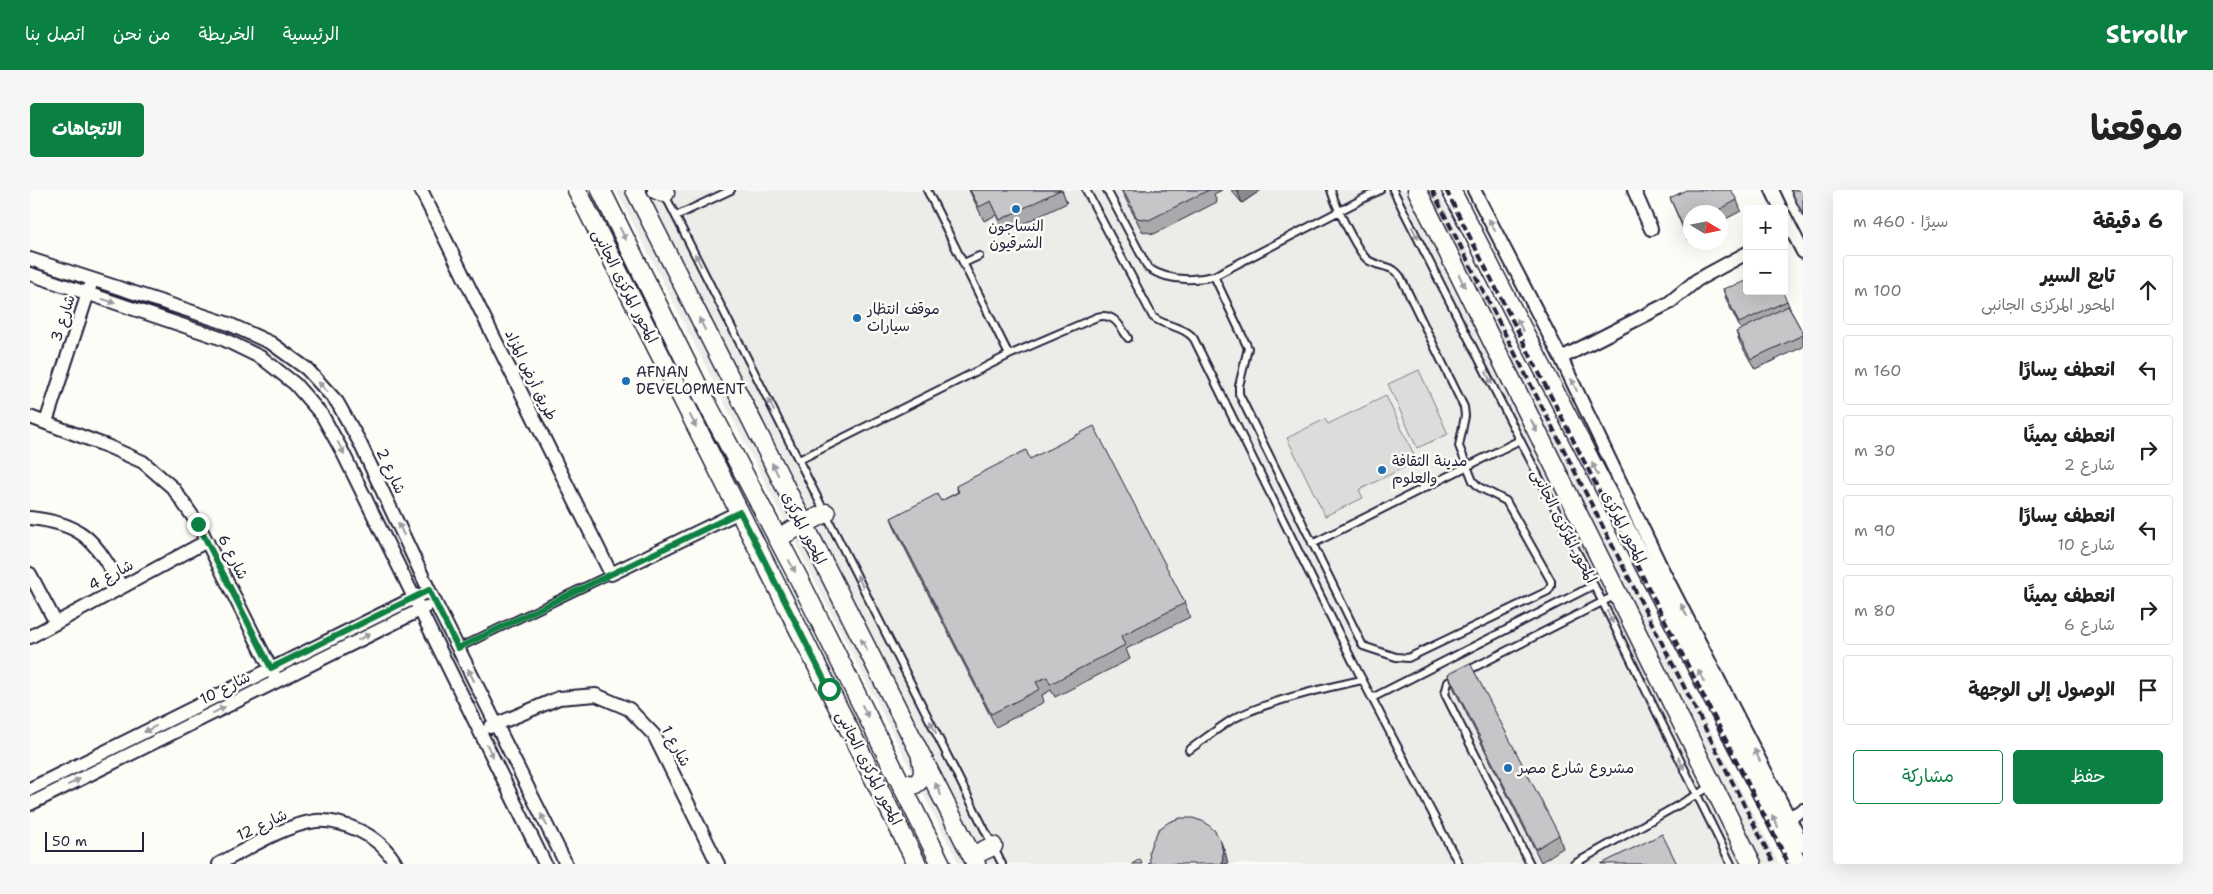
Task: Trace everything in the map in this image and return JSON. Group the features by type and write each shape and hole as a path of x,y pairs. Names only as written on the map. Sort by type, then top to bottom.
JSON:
{"main road":[{"name":"المحور المركزى الجانبى","path":"577,190 917,864"},
{"name":"المحور المركزى","path":"601,190 698,386 777,538 940,862"},
{"name":"المحور المركزى","path":"635,190 802,524 974,860"},
{"path":"1417,190 1610,598 1713,785 1752,864"},
{"name":"المحور المركزى","path":"1451,190 1798,864"},
{"path":"674,382 698,386"},
{"path":"777,538 826,513"},
{"path":"901,783 914,785 922,778 923,771 918,748"},
{"path":"940,862 936,840 938,829 948,824 957,827"},
{"path":"974,860 993,846"}],"street":[{"name":"طريق أرض المزاد","path":"421,190 611,574"},
{"path":"1474,190 1561,358 1664,571 1803,845"},
{"path":"1634,190 1651,229"},
{"path":"1772,190 1779,205"},
{"path":"1788,231 1803,250"},
{"path":"1561,358 1669,303 1697,280 1743,255"},
{"name":"شارع 2","path":"30,259 228,324 271,343 307,369 337,402 359,441 432,596 566,864"},
{"path":"30,274 223,339 262,358 295,384 322,415 415,598 545,864"},
{"name":"شارع 3","path":"46,422 92,280"},
{"path":"127,307 133,293"},
{"path":"262,358 271,343"},
{"name":"شارع 6","path":"30,417 143,462 173,488 198,524 277,680"},
{"path":"611,574 740,512"},
{"path":"30,518 51,520 75,529 82,534 95,544 122,587"},
{"name":"شارع 4","path":"30,637 207,541"},
{"path":"30,574 56,623"},
{"name":"شارع 10","path":"30,789 415,598 432,596"},
{"name":"شارع 10","path":"30,804 420,610 432,596"},
{"name":"شارع 1","path":"480,731 559,698 596,695 630,708 654,735 718,864"},
{"path":"1788,818 1803,810"},
{"name":"شارع 12","path":"219,864 289,828 317,821 345,824 371,836 391,855 396,864"}],"lane":[{"path":"676,216 731,190"},
{"path":"927,190 1009,355"},
{"path":"1086,190 1153,317 1189,333 1194,339 1362,680 1459,864"},
{"path":"1107,190 1148,268 1160,275 1186,279 1214,276 1380,190"},
{"path":"1214,276 1248,348 1239,386 1239,394 1363,646 1402,658 1413,656 1548,590 1551,581 1506,501 1479,488 1466,467 1459,446 1465,422 1464,407 1401,278 1391,268 1372,262 1364,256 1339,211 1331,190"},
{"name":"المحور المركزى الجانبى","path":"1393,190 1594,585 1610,598 1696,794 1730,864"},
{"path":"664,191 1002,864"},
{"path":"964,263 979,256"},
{"path":"799,460 1009,355 1101,316 1114,319 1128,338"},
{"path":"1312,544 1520,440"},
{"path":"458,648 611,574"},
{"path":"1372,698 1594,585"},
{"path":"1530,864 1445,694 1446,686 1456,678 1610,598"},
{"path":"1189,750 1234,719 1259,709 1333,686 1362,680"},
{"path":"1574,864 1713,785"}],"shaded area":[{"path":"616,190 1438,190 1530,379 1779,864 959,864"},
{"path":"1419,370 1448,434 1417,448 1388,384"},
{"path":"1386,396 1417,461 1359,490 1363,498 1325,516 1287,438 1325,419 1328,424"}],"building":[{"path":"970,190 1060,190 1000,220 991,201 979,207"},
{"path":"1123,190 1209,190 1149,220 1137,218"},
{"path":"1686,190 1731,190 1737,200 1728,205 1683,205 1683,227 1670,198"},
{"path":"1791,190 1803,190 1803,214"},
{"path":"1743,282 1743,295 1784,295 1787,301 1739,323 1723,289"},
{"path":"1788,306 1803,335 1751,359 1736,332"},
{"path":"1094,426 1185,603 1121,636 1125,645 1050,684 1047,677 1036,682 1040,689 991,714 891,518 937,494 941,501 959,492 956,486 1026,450 1030,459"},
{"name":"مشروع شارع مصر","path":"1470,663 1559,835 1536,849 1448,674"},
{"path":"1180,818 1193,818 1205,822 1215,831 1221,842 1222,864 1148,864 1150,863 1149,851 1159,829 1169,822"},
{"path":"1662,834 1677,864 1601,864"},
{"path":"1140,859 1142,864 1132,864"}],"railway":[{"path":"1432,190 1774,864"},
{"path":"1446,190 1789,864"}],"place":[{"name":"النساجون الشرقيون","path":"1016,209"},
{"name":"موقف انتظار سيارات","path":"857,318"},
{"name":"AFNAN DEVELOPMENT","path":"626,381"},
{"name":"مدينة الثقافة والعلوم","path":"1382,470"},
{"name":"مشروع شارع مصر","path":"1508,768"}],"route":[{"path":"198,524 271,668 429,590 458,648 740,512 829,689"}]}
